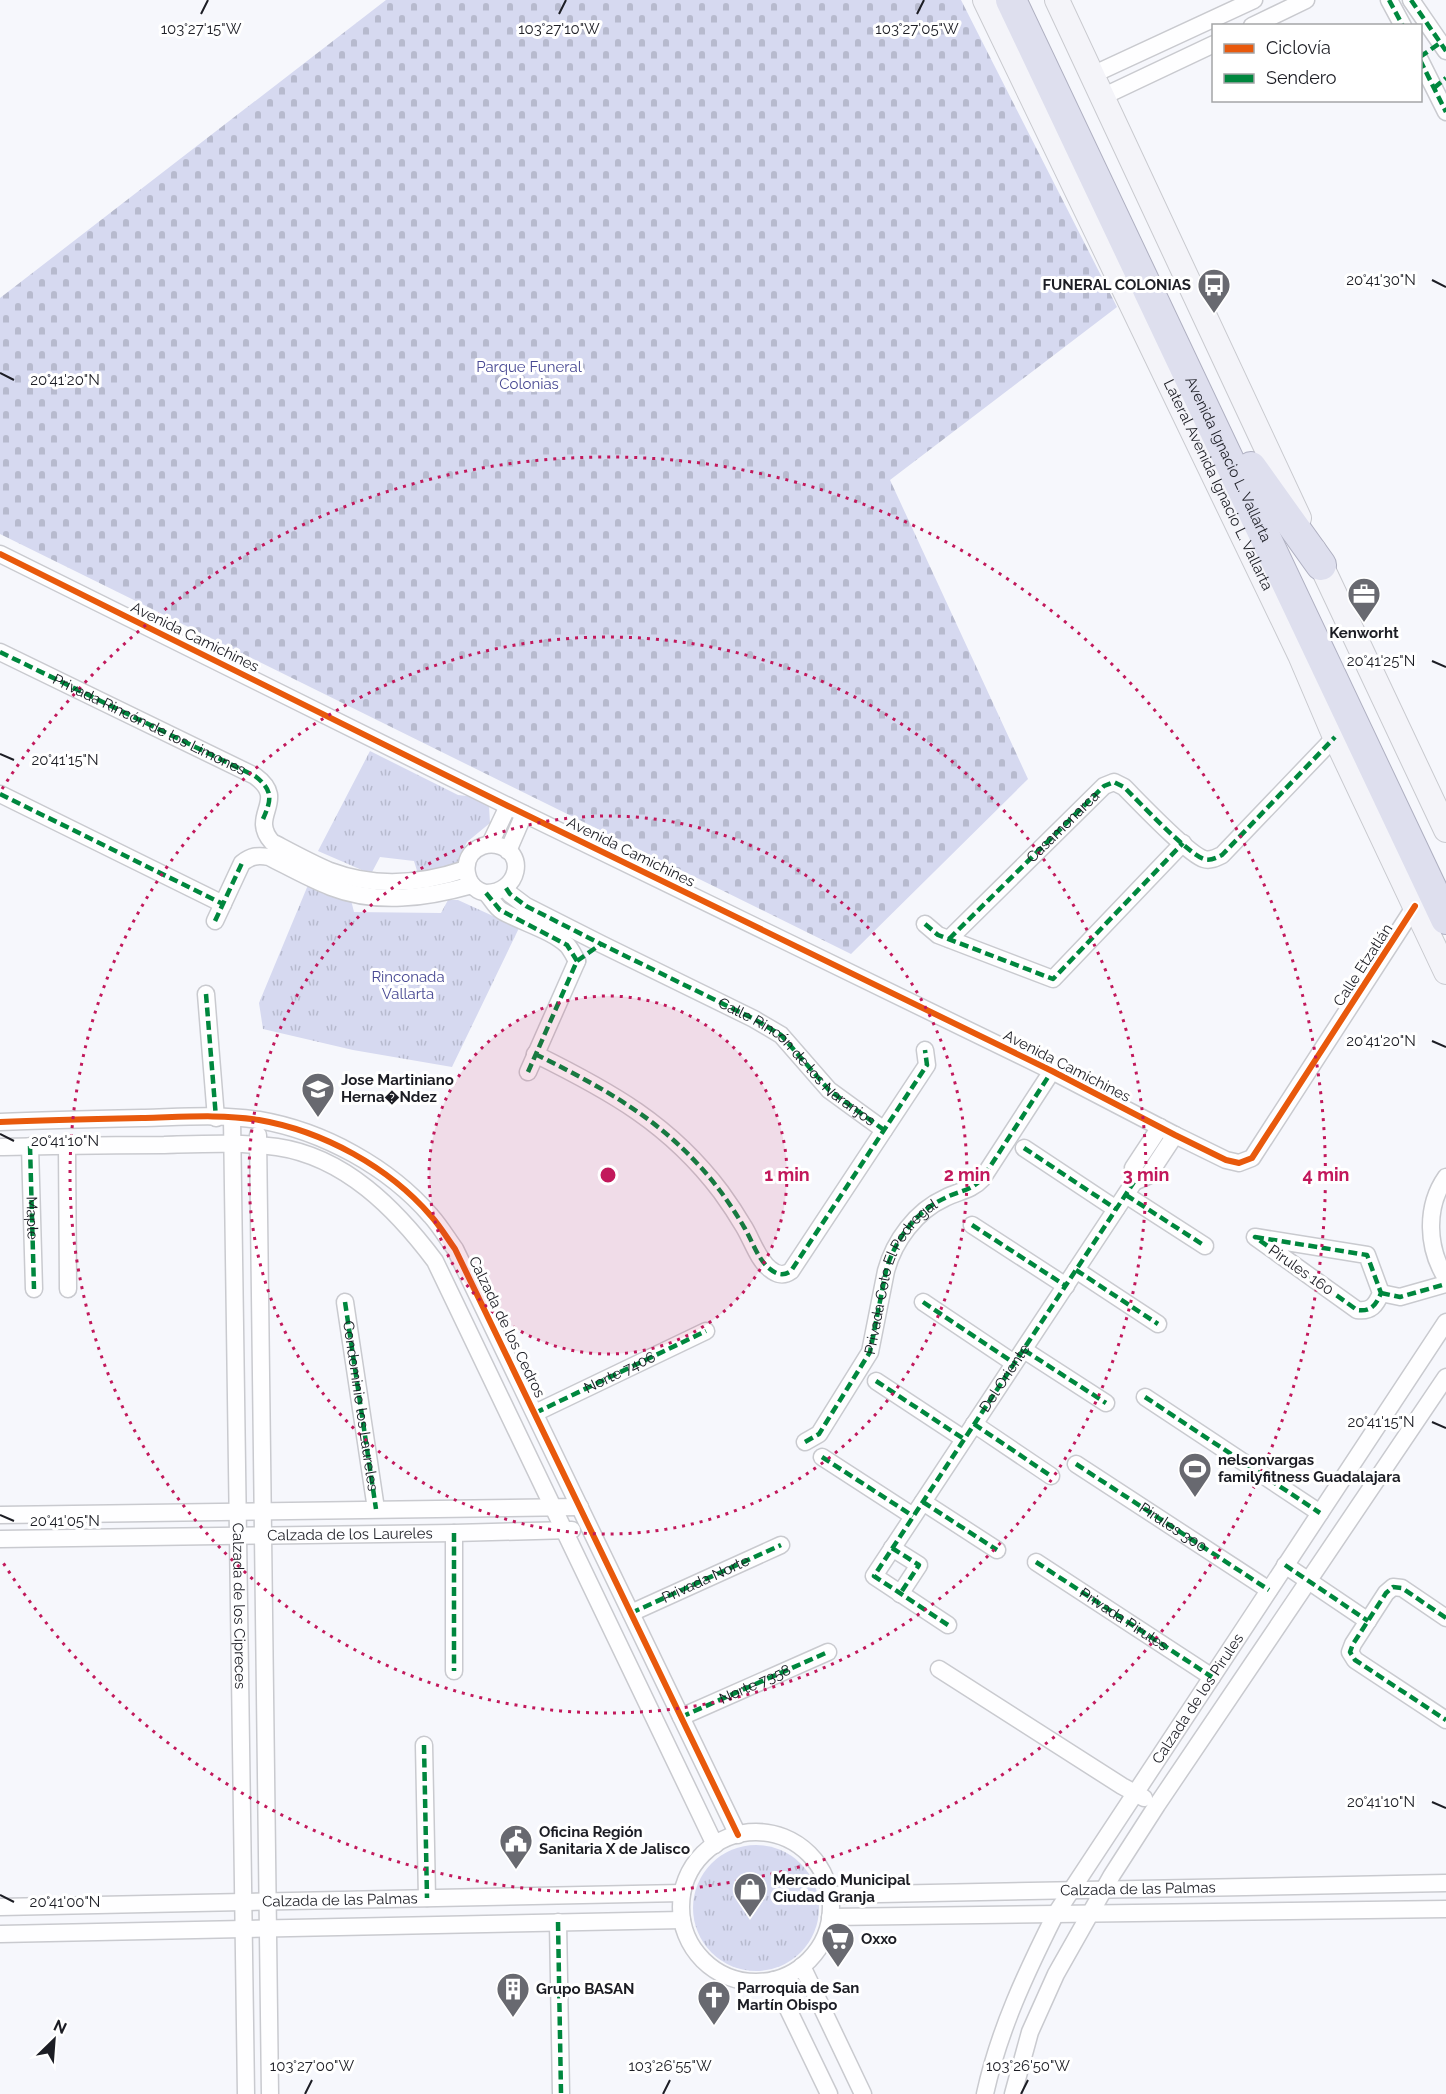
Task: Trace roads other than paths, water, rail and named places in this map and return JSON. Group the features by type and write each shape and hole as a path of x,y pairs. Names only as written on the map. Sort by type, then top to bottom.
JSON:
{"highway":[{"name":"Avenida Ignacio L. Vallarta","path":"1011,0 1446,919"},
{"name":"Avenida Ignacio L. Vallarta","path":"1034,0 1446,882"},
{"path":"1251,467 1321,565"},
{"path":"1277,560 1300,655"}],"street":[{"name":"Lateral Avenida Ignacio L. Vallarta","path":"985,0 1300,655 1335,737 1446,972"},
{"path":"1057,0 1446,830"},
{"path":"1092,75 1254,0"},
{"path":"1256,24 1306,0"},
{"path":"1389,0 1401,21 1413,3 1443,47 1422,58"},
{"path":"1102,97 1212,45"},
{"path":"1422,61 1440,83 1446,112"},
{"name":"Avenida Camichines","path":"0,554 524,814 1053,1071 1226,1160 1239,1163 1252,1158"},
{"name":"Privada Rincón de los Limones","path":"0,652 255,776 264,783 270,793 269,807 263,819 268,837 299,864"},
{"name":"Casamonarca","path":"949,939 1104,786 1114,782 1124,787 1183,843 1204,859 1216,859 1335,737"},
{"path":"0,794 223,904"},
{"path":"490,844 508,806"},
{"path":"508,851 524,814"},
{"path":"926,924 938,935 1053,979 1183,843"},
{"path":"215,921 242,863 250,857 258,855 269,857 368,881 395,890 433,878 475,882 496,893 512,882 516,871 514,860 508,851 503,847 490,844 482,846 470,855 475,882 500,910 546,924 567,945 577,961"},
{"name":"Calle Rincón de los Naranjos","path":"506,888 546,924 601,944 782,1035 829,1090 884,1130 791,1271 778,1274 767,1266 742,1224 714,1184 667,1134 609,1091 535,1054"},
{"name":"Calle Etzatlán","path":"1252,1158 1415,906"},
{"path":"528,1071 577,961 601,944"},
{"name":"Calzada de los Cipreces","path":"206,994 224,1118 233,1144 246,2094"},
{"path":"884,1130 927,1065 925,1050"},
{"name":"Privada Coto El Pedregal","path":"805,1442 819,1434 870,1352 889,1258 903,1235 934,1204 968,1190 982,1179 1053,1071"},
{"name":"Calzada de los Cedros","path":"0,1122 173,1117 258,1120 309,1134 357,1156 408,1193 431,1216 455,1249 738,1835"},
{"name":"Calzada de los Cipreces","path":"258,1120 270,2094"},
{"name":"Del Oriente","path":"900,1593 874,1576 1130,1188 1133,1168 1167,1131"},
{"path":"0,1147 233,1144 279,1147 300,1153 346,1174 394,1211 435,1261 715,1845"},
{"name":"Maple","path":"30,1146 34,1289"},
{"path":"67,1146 68,1289"},
{"path":"1024,1148 1116,1209"},
{"path":"1446,1177 1438,1188 1431,1211 1431,1238 1434,1254 1446,1278"},
{"path":"1130,1188 1205,1246"},
{"path":"972,1225 1066,1286"},
{"name":"Pirules 160","path":"1255,1237 1367,1255 1382,1293 1369,1311 1357,1310 1255,1237"},
{"path":"1076,1270 1158,1324"},
{"path":"1382,1293 1400,1297 1446,1284"},
{"name":"Condominio los Laureles","path":"345,1302 376,1509"},
{"path":"923,1302 1106,1403"},
{"name":"Calzada de los Pirules","path":"985,2094 1006,2018 1055,1915 1446,1322"},
{"name":"Norte 7406","path":"535,1413 706,1331"},
{"name":"Calzada de los Pirules","path":"1013,2094 1030,2032 1056,1974 1103,1891 1157,1805 1446,1377"},
{"path":"876,1381 964,1439"},
{"path":"1145,1396 1320,1513"},
{"path":"974,1424 1052,1476"},
{"path":"525,1448 545,1434"},
{"path":"822,1457 997,1551"},
{"name":"Pirules 300","path":"1076,1464 1269,1590"},
{"name":"Calzada de los Laureles","path":"0,1515 580,1507"},
{"path":"408,1509 408,1534"},
{"name":"Calzada de los Laureles","path":"0,1539 408,1534 591,1529"},
{"path":"454,1533 454,1671"},
{"name":"Privada Norte","path":"631,1613 781,1545"},
{"path":"892,1548 919,1565 900,1593 948,1625"},
{"name":"Privada Pirules","path":"1036,1562 1212,1677"},
{"path":"1286,1565 1368,1620"},
{"path":"1446,1618 1402,1588 1393,1587 1386,1593 1368,1620 1350,1652 1355,1660 1446,1720"},
{"name":"Norte 7358","path":"681,1718 828,1652"},
{"path":"939,1669 1157,1805"},
{"path":"424,1745 427,1898"},
{"path":"768,1834 797,1845 818,1867 829,1895 830,1917 821,1945 802,1966 789,1975 774,1980 757,1982 739,1980 708,1965 696,1952 687,1937 682,1920 682,1893 685,1882 697,1861 715,1845 738,1835 768,1834"},
{"name":"Calzada de las Palmas","path":"829,1895 1446,1883"},
{"path":"1413,1884 1414,1909"},
{"name":"Calzada de las Palmas","path":"0,1907 682,1893"},
{"name":"Calzada de las Palmas","path":"830,1917 1446,1909"},
{"name":"Calzada de las Palmas","path":"0,1934 682,1920"},
{"path":"558,1922 561,2093"},
{"path":"802,1966 863,2094"},
{"path":"774,1980 829,2094"}],"place":[{"name":"FUNERAL COLONIAS","path":"1214,314"},
{"name":"Kenworht","path":"1364,623"},
{"name":"Jose Martiniano Herna�Ndez","path":"318,1118"},
{"name":"nelsonvargas familyfitness Guadalajara","path":"1195,1498"},
{"name":"Oficina Región Sanitaria X de Jalisco","path":"516,1870"},
{"name":"Mercado Municipal Ciudad Granja","path":"750,1918"},
{"name":"Oxxo","path":"838,1968"},
{"name":"Grupo BASAN","path":"513,2018"},
{"name":"Parroquia de San Martín Obispo","path":"714,2026"}],"park label":[{"name":"Parque Funeral Colonias","path":"529,376"},
{"name":"Rinconada Vallarta","path":"408,986"}]}
